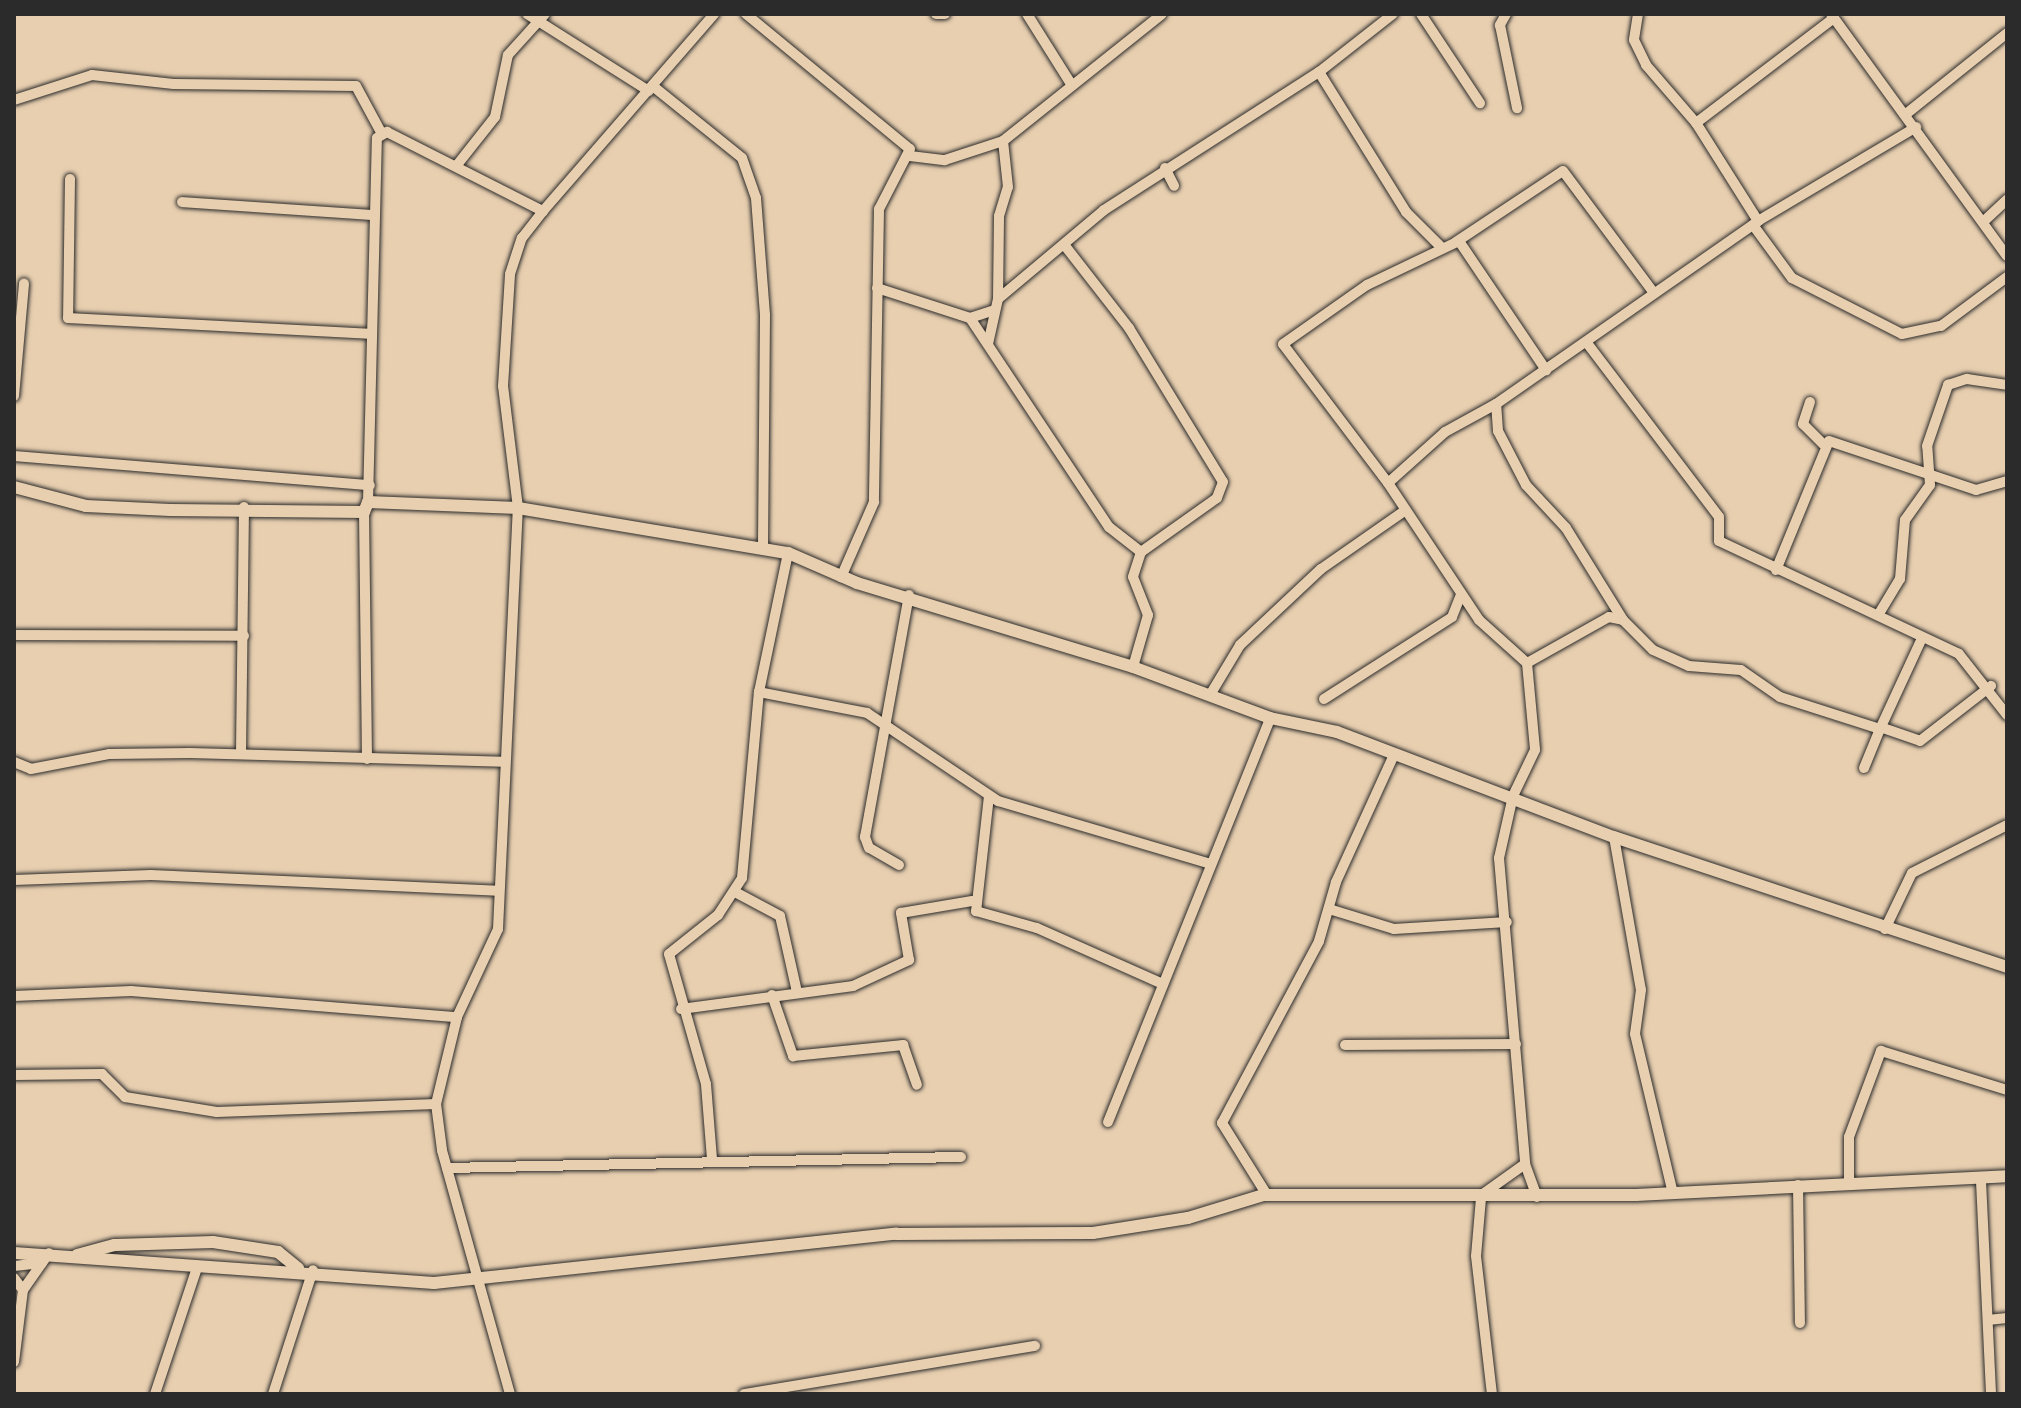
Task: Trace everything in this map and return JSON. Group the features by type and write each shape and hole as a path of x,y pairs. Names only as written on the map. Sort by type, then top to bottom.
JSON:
{"street":[{"path":"527,14 542,17 652,89 742,158 756,198 765,315 763,548"},
{"path":"510,1394 447,1168 436,1104 457,1017 498,929 503,762 518,508 503,386 504,321 522,238 714,14"},
{"path":"746,14 905,141 910,156 879,209 874,502 841,577"},
{"path":"936,14 945,14"},
{"path":"1027,14 1071,84"},
{"path":"910,156 945,160 1003,141 1162,14"},
{"path":"970,318 996,305 1165,168 1319,72 1393,14"},
{"path":"1421,14 1480,103"},
{"path":"1506,14 1500,25 1517,108"},
{"path":"1638,14 1634,40 1646,65 1696,123 1792,278 1902,334 1941,326 2007,277"},
{"path":"1696,123 1833,16 2007,256"},
{"path":"457,165 495,117 502,67 542,17"},
{"path":"1906,114 2007,33"},
{"path":"1319,72 1435,249 1563,171 1654,293"},
{"path":"14,100 92,75 174,84 356,86 382,134 371,215 370,485 366,507 367,759"},
{"path":"1388,483 1445,432 1496,404 1587,343 1756,223 1916,127"},
{"path":"382,134 457,165 543,211"},
{"path":"988,344 996,305 999,216 1008,187 1003,141"},
{"path":"1165,168 1174,186"},
{"path":"70,179 68,318 369,334"},
{"path":"1983,222 2007,200"},
{"path":"182,202 371,215"},
{"path":"1537,1197 1525,1164 1507,922 1499,858 1513,796 1535,750 1527,663 1479,620 1388,483 1283,344 1367,285 1459,241 1546,370"},
{"path":"1066,247 1129,328 1223,482 1217,498 1141,552 1133,577 1148,615 1133,667"},
{"path":"14,396 24,283"},
{"path":"877,288 970,318 1109,527 1141,552"},
{"path":"1587,343 1719,517 1719,541 1776,570 1880,612 1922,638 1959,654 1991,686 2007,715"},
{"path":"1880,612 1900,579 1905,520 1930,475 1927,446 1948,385 1967,379 2007,385"},
{"path":"1810,402 1803,424 1823,444"},
{"path":"1496,404 1498,431 1526,485 1566,528 1623,620 1653,650 1689,666 1741,670 1780,697 1920,741 1991,686"},
{"path":"1823,444 1836,442 1976,490 2007,481"},
{"path":"1776,570 1823,444"},
{"path":"14,456 370,485"},
{"path":"14,487 86,506 518,508 788,553 841,577 909,595 1133,667 1270,718 1337,732 1513,796 1614,837 2007,967"},
{"path":"241,753 244,507"},
{"path":"1210,695 1240,645 1309,580 1406,510"},
{"path":"712,1159 706,1084 681,1009 669,954 735,892 745,863 759,692 788,553"},
{"path":"899,865 865,843 909,595"},
{"path":"1324,699 1452,617 1461,595"},
{"path":"1452,617 1479,620"},
{"path":"1527,663 1609,617 1623,620"},
{"path":"14,635 244,636"},
{"path":"1864,768 1922,638"},
{"path":"759,692 867,713 989,796 1153,852 1211,864"},
{"path":"1108,1122 1270,718"},
{"path":"14,762 31,769 109,754 241,753 503,762"},
{"path":"1267,1195 1222,1123 1329,909 1394,755"},
{"path":"972,901 988,844 989,796"},
{"path":"1885,929 1912,873 2007,825"},
{"path":"1614,837 1641,990 1635,1034 1673,1193"},
{"path":"14,880 151,875 498,891"},
{"path":"735,892 780,916 797,992"},
{"path":"681,1009 853,986 909,960 901,913 972,901"},
{"path":"972,901 988,918 1037,928 1163,984"},
{"path":"1329,909 1394,929 1507,922"},
{"path":"14,996 146,992 457,1017"},
{"path":"772,995 793,1056 903,1045 917,1085"},
{"path":"1345,1045 1516,1044"},
{"path":"1849,1182 1849,1137 1881,1051 2007,1090"},
{"path":"14,1075 102,1074 125,1097 217,1112 436,1104"},
{"path":"447,1168 712,1159 961,1157"},
{"path":"1492,1394 1476,1256 1480,1198 1525,1164"},
{"path":"14,1253 46,1258 71,1257 188,1273 313,1269 379,1284 896,1234 1093,1233 1188,1218 1267,1195 1434,1191 1480,1198 1537,1197 1673,1193 1849,1182 1981,1181 2007,1176"},
{"path":"1981,1181 1991,1394"},
{"path":"1798,1185 1800,1323"},
{"path":"71,1257 115,1245 213,1242 278,1252 298,1268"},
{"path":"14,1266 46,1258"},
{"path":"14,1362 23,1290 46,1258"},
{"path":"273,1394 313,1269"},
{"path":"155,1394 188,1273"},
{"path":"14,1278 23,1290"},
{"path":"1988,1320 2007,1318"},
{"path":"744,1394 1035,1346"}]}
